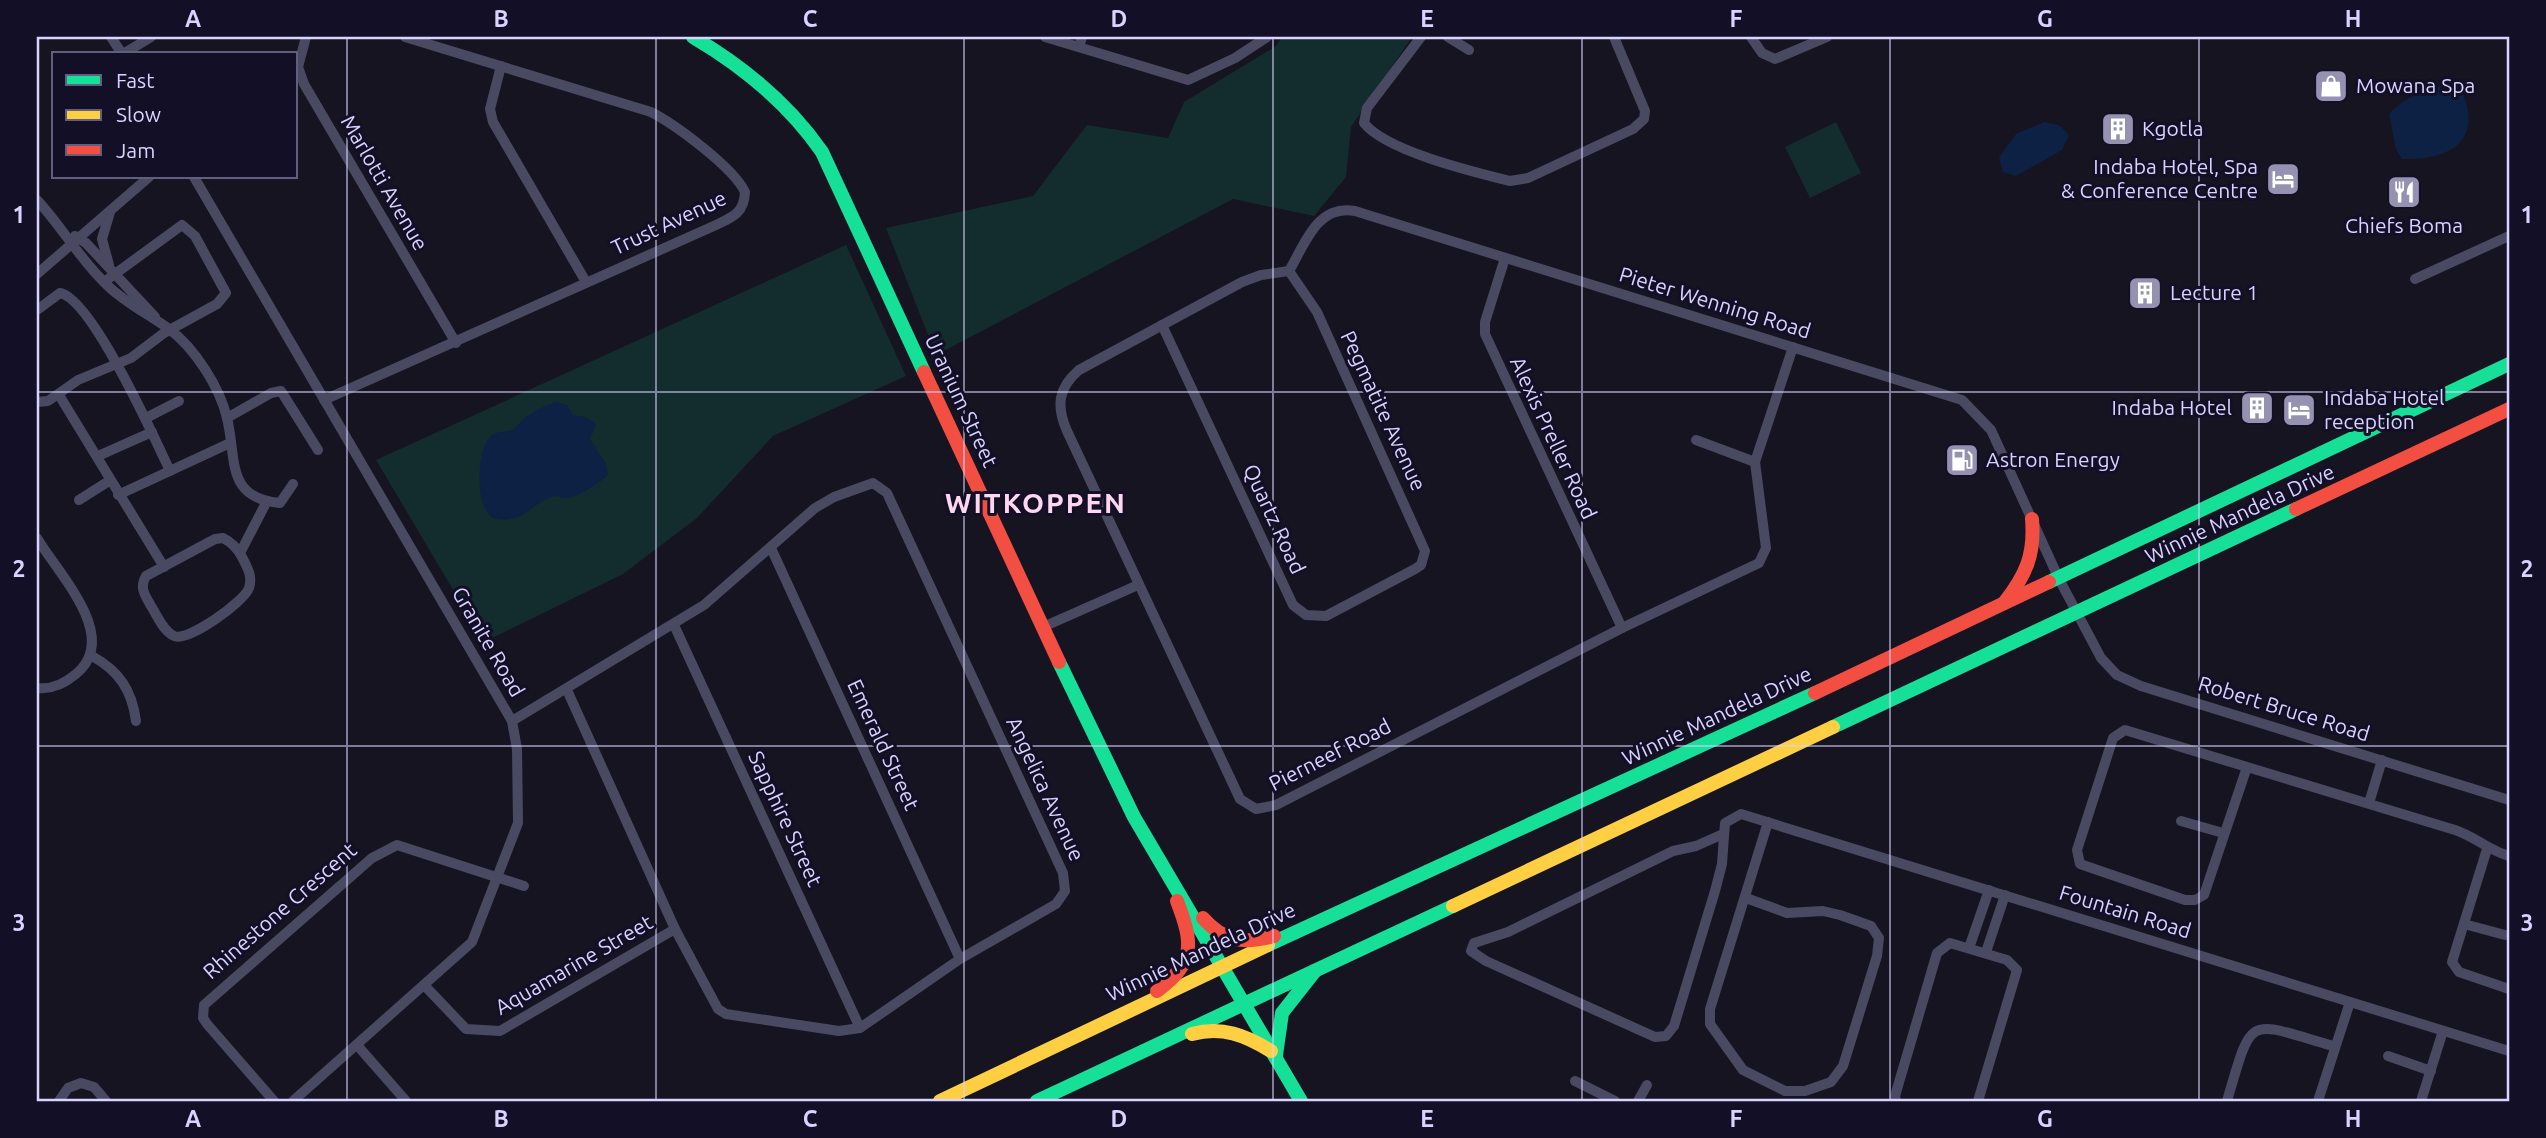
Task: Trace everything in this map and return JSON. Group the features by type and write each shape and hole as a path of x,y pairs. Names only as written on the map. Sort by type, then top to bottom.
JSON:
{"main road":[{"name":"Uranium Street","path":"693,37 725,57 783,106 822,152 1102,755 1134,817 1301,1101"},
{"name":"Winnie Mandela Drive","path":"940,1101 1120,1014 1224,968 1297,930 1616,787 2059,579 2509,364"},
{"name":"Winnie Mandela Drive","path":"1037,1101 1666,803 2077,615 2509,410"},
{"path":"2001,606 2029,573 2035,545 2032,519"},
{"path":"1120,1014 1164,986 1180,973 1188,961 1190,942 1187,926 1164,864"},
{"path":"1174,881 1211,928 1226,940 1244,943 1297,930"},
{"path":"1155,1047 1202,1031 1221,1030 1246,1035 1274,1054 1282,1013 1318,968"}],"street":[{"path":"111,37 121,52"},
{"path":"125,52 151,37"},
{"name":"Marlotti Avenue","path":"306,37 298,67 304,84 456,343"},
{"name":"Trust Avenue","path":"324,400 737,215 743,208 745,192 735,177 680,129 652,112 405,37"},
{"path":"1051,38 1080,42 1188,80 1235,58 1267,37"},
{"path":"1421,37 1367,108 1364,123 1382,138 1405,149 1510,181 1528,178 1633,129 1644,119 1645,111 1617,38"},
{"path":"1448,37 1469,50"},
{"path":"1751,37 1762,53 1775,59 1827,37"},
{"path":"500,66 490,110 493,122 586,282"},
{"path":"37,274 148,178"},
{"name":"Granite Road","path":"195,178 512,721 517,749 519,810 516,831 472,942 293,1101"},
{"path":"37,200 74,241 104,282 170,330 208,376 227,418 240,484 249,494 267,501 282,501 293,484"},
{"path":"112,209 102,239 113,270"},
{"name":"Pieter Wenning Road","path":"1289,271 1321,218 1343,209 1793,347 1968,404 1991,430 2059,579"},
{"path":"37,402 48,401 78,380 118,365 225,297 225,290 191,230 186,226 177,226 113,270 104,282"},
{"path":"2415,279 2509,236"},
{"path":"74,241 113,270 159,324"},
{"name":"Alexis Preller Road","path":"1505,258 1485,322 1485,334 1622,628"},
{"name":"Pierneef Road","path":"1289,271 1253,277 1079,370 1064,386 1059,406 1061,418 1138,586 1240,799 1255,809 1276,805 1622,628 1759,563 1766,548 1755,462 1793,347"},
{"name":"Pegmatite Avenue","path":"1289,271 1317,312 1421,538 1424,555 1415,569"},
{"path":"37,310 53,295 65,294 118,365 170,471"},
{"name":"Quartz Road","path":"1162,325 1298,611 1306,615 1326,616 1415,569"},
{"path":"227,418 271,393 281,391 318,450"},
{"path":"58,394 164,567"},
{"path":"146,418 179,401"},
{"path":"98,456 152,432"},
{"path":"1696,440 1755,462"},
{"path":"118,495 230,443"},
{"path":"79,500 109,481"},
{"name":"Angelica Avenue","path":"512,721 674,625 725,589 791,527 834,497 873,483 887,493 1063,873 1065,891 1056,904 960,959 860,1028"},
{"path":"240,553 267,501"},
{"path":"37,538 88,618 94,639 92,656 84,667 63,684 37,688"},
{"path":"219,538 228,540 240,553 251,579 246,594 207,625 182,637 166,630 142,591 146,576 219,538"},
{"name":"Emerald Street","path":"771,548 960,959"},
{"name":"Robert Bruce Road","path":"2059,579 2101,658 2117,676 2509,800"},
{"path":"1043,627 1138,586"},
{"name":"Sapphire Street","path":"674,625 860,1028"},
{"path":"92,656 124,682 133,703 136,721"},
{"path":"567,690 675,929 718,1009 726,1014 839,1031 860,1028"},
{"path":"2247,767 2204,895 2195,900 2185,900 2087,869 2077,859 2077,850 2113,738 2121,730 2132,731 2477,838 2487,849 2509,856"},
{"path":"2369,803 2382,760"},
{"name":"Fountain Road","path":"1723,834 1730,819 1741,814 2509,1051"},
{"path":"2181,821 2223,833"},
{"path":"1746,898 1787,913 1823,911 1840,915 1871,926 1879,938 1877,956 1843,1066 1830,1082 1795,1091 1768,1084 1743,1070 1710,1024 1710,1009 1768,822"},
{"path":"1723,834 1722,864 1715,891 1674,1026 1666,1036 1655,1037 1486,961 1471,951 1474,943 1508,932 1672,851 1696,846 1723,834"},
{"name":"Rhinestone Crescent","path":"274,1101 207,1024 203,1011 208,999 372,858 391,845 404,846 498,880"},
{"path":"2487,849 2452,962 2455,968 2465,975 2509,989"},
{"path":"498,880 524,886"},
{"path":"1969,948 1989,890"},
{"path":"1986,952 2005,895"},
{"path":"2465,924 2505,935"},
{"name":"Aquamarine Street","path":"425,986 466,1029 500,1031 675,929"},
{"path":"1896,1101 1895,1096 1937,953 1950,943 2007,960 2017,970 1978,1101"},
{"path":"2318,1101 2333,1046 2350,1002"},
{"path":"2227,1101 2245,1041 2257,1029 2269,1028 2333,1046"},
{"path":"2421,1101 2443,1031"},
{"path":"357,1045 405,1101"},
{"path":"2388,1056 2431,1071"},
{"path":"1575,1081 1615,1101"},
{"path":"59,1101 68,1088 81,1083 94,1087 106,1101"},
{"path":"1638,1101 1647,1085"}],"green space":[{"path":"1282,37 1412,37 1351,127 1346,177 1314,216 1233,199 936,355 886,228 1033,196 1087,125 1168,138 1184,102 1276,46"},
{"path":"1836,122 1861,173 1810,198 1785,147"},
{"path":"846,245 906,376 773,436 697,518 623,574 484,642 376,460"}],"water":[{"path":"2442,86 2462,91 2468,123 2465,135 2458,145 2435,156 2402,159 2396,149 2389,114 2413,96"},
{"path":"2044,122 2059,125 2069,135 2062,150 2016,176 2003,172 1999,157 2016,134"},
{"path":"557,402 567,405 573,415 589,418 596,425 590,439 606,464 608,475 577,495 549,498 515,518 497,519 484,507 481,496 480,469 489,438 513,430 531,413"}],"traffic: fast":[{"path":"693,37 764,87 795,118 822,152 924,372"},
{"path":"2049,582 2509,364"},
{"path":"1833,727 2296,509"},
{"path":"1059,662 1134,817 1301,1101"},
{"path":"1268,945 1815,693"},
{"path":"1037,1101 1453,906"},
{"path":"1276,1055 1282,1013 1315,971"}],"traffic: slow":[{"path":"1453,906 1833,727"},
{"path":"940,1101 1268,945"},
{"path":"1192,1034 1213,1031 1233,1034 1252,1040 1271,1051"}],"traffic: jam":[{"path":"924,372 1059,662"},
{"path":"2296,509 2509,409"},
{"path":"2004,603 2027,564 2032,543 2032,519"},
{"path":"1815,693 2049,582"},
{"path":"1157,991 1179,971 1188,951 1186,929 1177,901"},
{"path":"1203,918 1219,932 1235,939 1253,940 1274,936"}],"place":[{"name":"Mowana Spa","path":"2331,86"},
{"name":"Kgotla","path":"2118,129"},
{"name":"Indaba Hotel, Spa & Conference Centre","path":"2283,179"},
{"name":"Chiefs Boma","path":"2404,192"},
{"name":"Lecture 1","path":"2145,293"},
{"name":"Indaba Hotel","path":"2257,408"},
{"name":"Indaba Hotel reception","path":"2299,410"},
{"name":"Astron Energy","path":"1962,460"}],"district":[{"name":"WITKOPPEN","path":"1036,503"}]}
